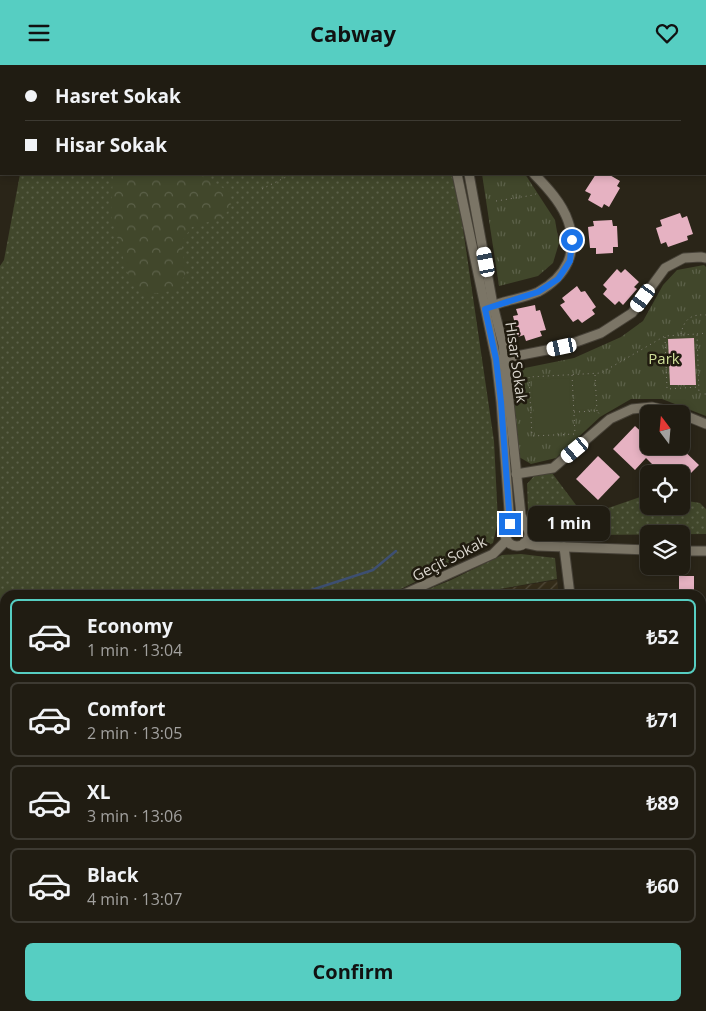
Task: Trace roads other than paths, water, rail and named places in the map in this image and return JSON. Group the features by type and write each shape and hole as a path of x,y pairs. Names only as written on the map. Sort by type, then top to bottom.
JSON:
{"street":[{"name":"Hisar Sokak","path":"457,175 501,359 521,515 526,525"},
{"name":"Hisar Sokak","path":"469,175 489,307"},
{"path":"489,307 538,292 558,279 570,261 572,240 568,220 552,193 535,175"},
{"path":"501,359 562,347 601,333 632,313 665,268 684,258 706,258"},
{"name":"Hisar Sokak","path":"501,359 501,402 510,524"},
{"path":"516,474 553,468 606,422 632,409 652,407 679,413 702,423 706,429"},
{"path":"519,522 526,525 529,537 524,543 513,545 507,540 505,533 510,524 519,522"},
{"name":"Geçit Sokak","path":"413,590 493,554 507,540"},
{"path":"524,543 538,546 640,550"},
{"path":"564,547 569,590"},
{"path":"690,551 706,551"}],"waterway":[{"path":"311,590 373,570 396,551"}],"park label":[{"name":"Park","path":"664,358"}]}
